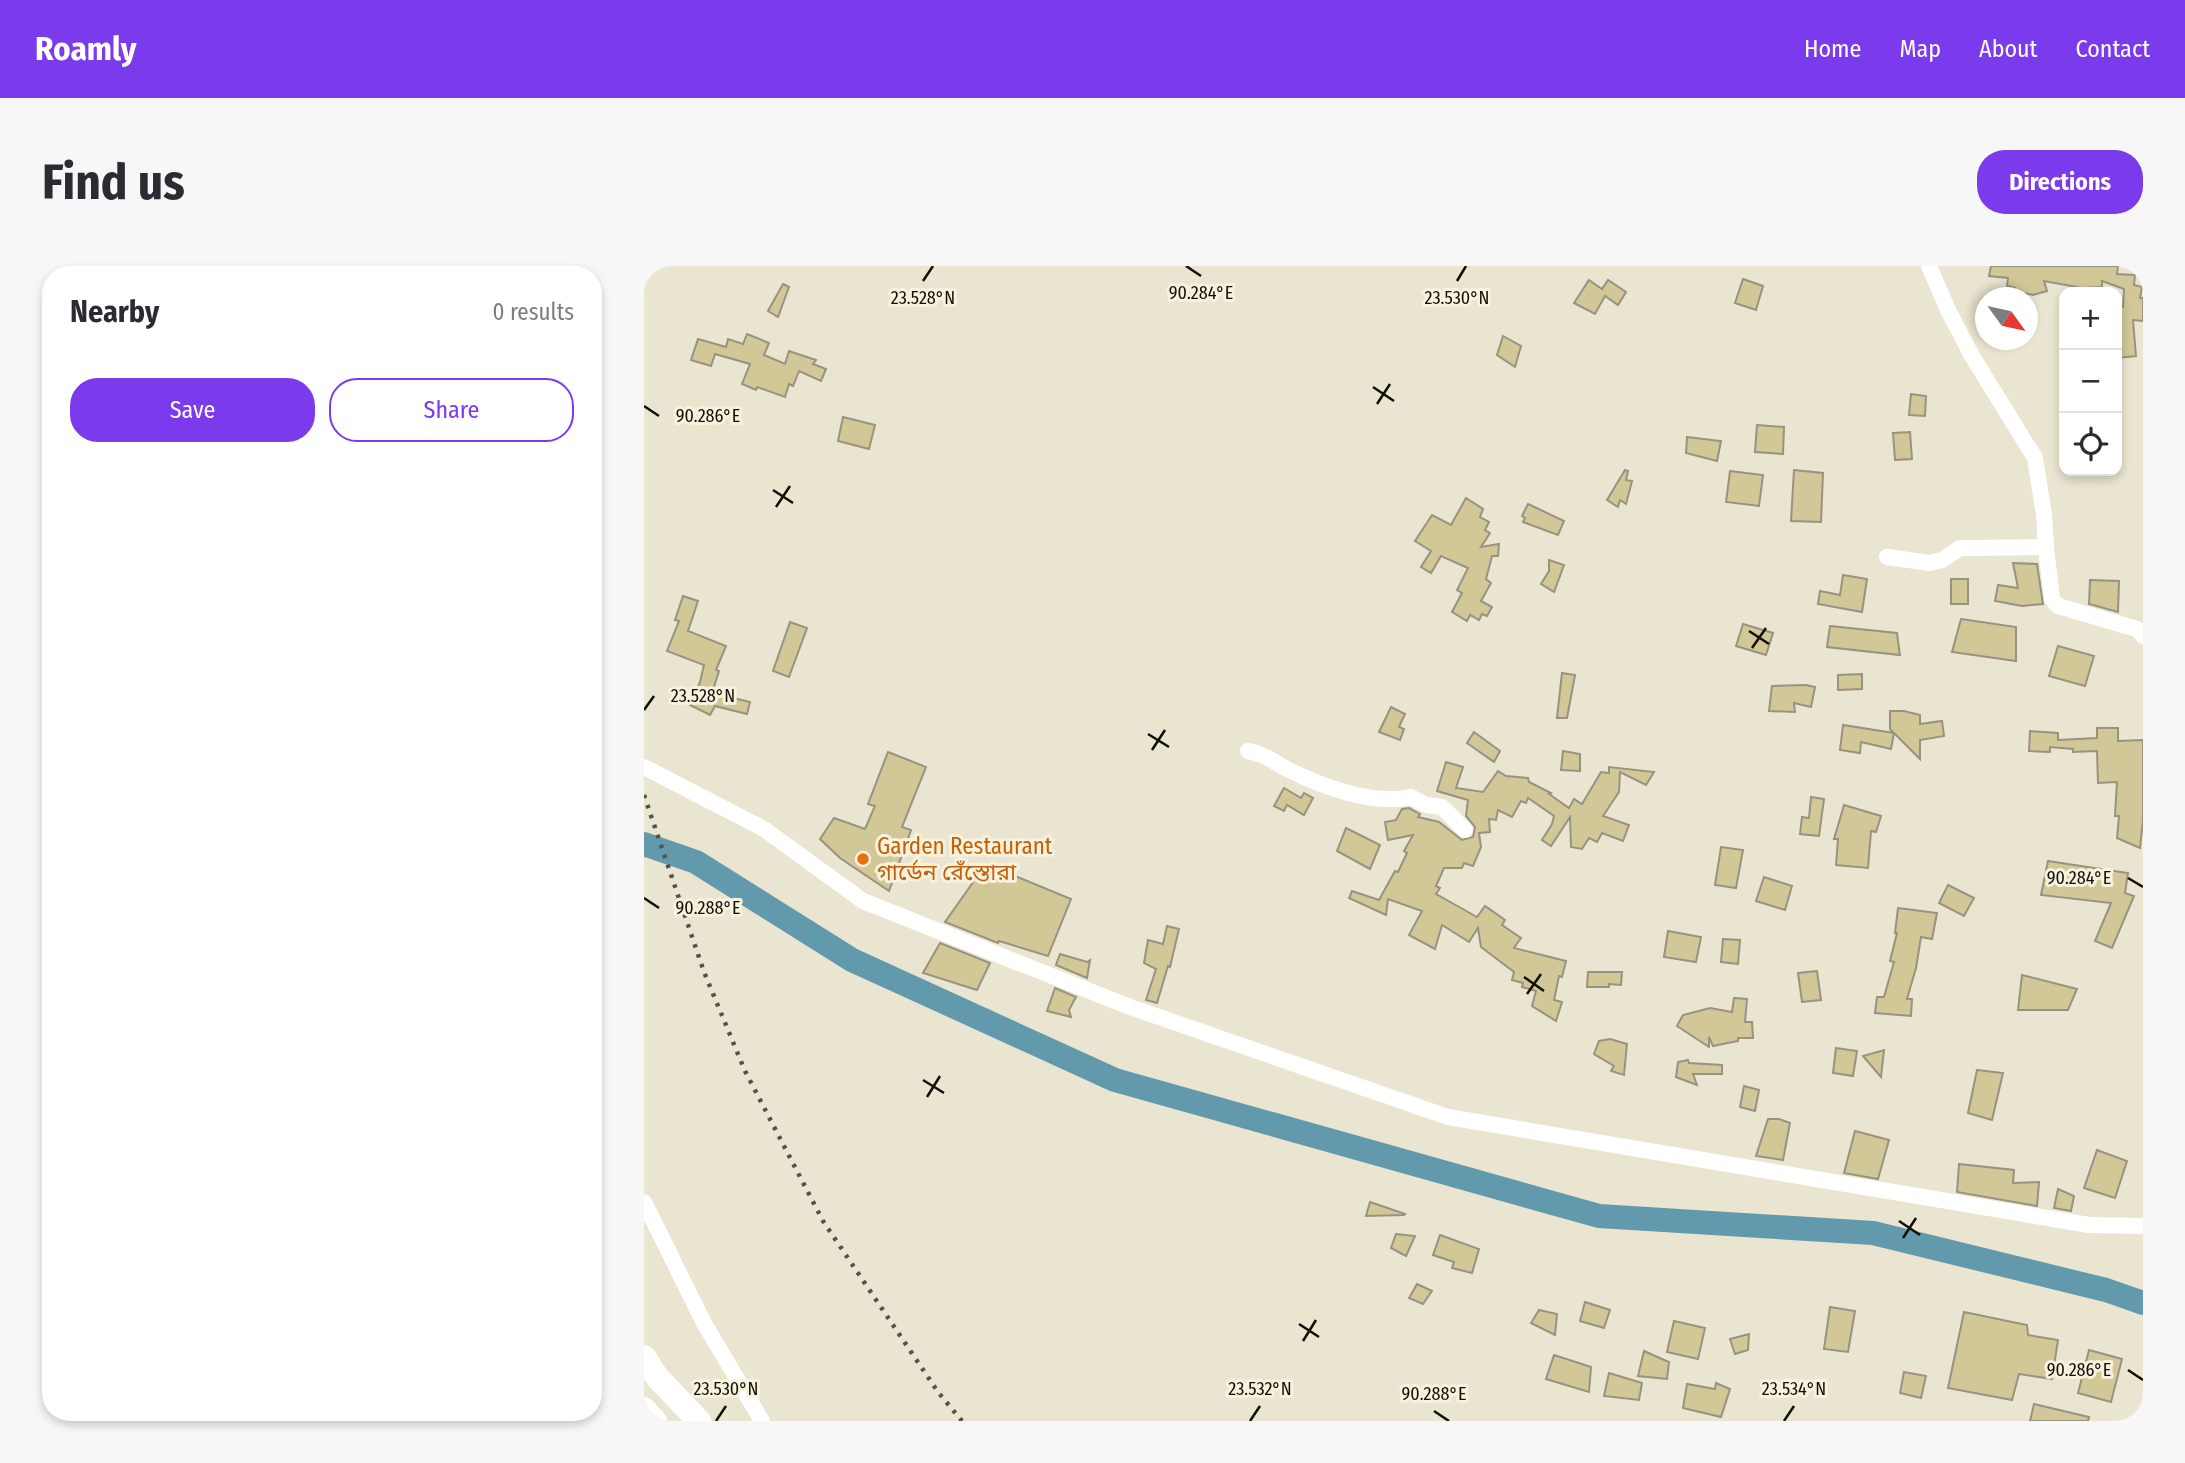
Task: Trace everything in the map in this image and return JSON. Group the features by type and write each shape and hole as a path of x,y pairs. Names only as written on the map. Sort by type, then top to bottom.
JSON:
{"highway":[{"path":"644,1357 657,1377 699,1421"},
{"path":"644,1409 655,1421"}],"street":[{"path":"1929,266 1972,356 2035,458 2045,515 2052,599 2055,603 2130,626 2143,636"},
{"path":"1887,558 1930,563 1942,560 1960,548 2046,547"},
{"path":"1248,751 1264,754 1284,768 1348,793 1396,801 1411,797 1426,805 1442,807 1465,830"},
{"path":"644,767 764,829 863,901 1130,1007 1448,1117 2079,1223 2143,1226"},
{"path":"644,1202 704,1323 762,1421"}],"building":[{"path":"1991,266 2118,266 2117,274 2135,275 2134,285 2142,287 2140,298 2143,298 2143,321 2133,320 2136,356 2122,357 2122,287 2102,281 2102,287 2077,287 2044,281 2047,291 2038,294 2038,287 2011,287 2007,286 2008,278 1989,276"},
{"path":"1743,279 1763,286 1756,310 1735,303"},
{"path":"1589,280 1602,289 1608,280 1626,292 1618,305 1605,296 1595,314 1574,303"},
{"path":"783,284 789,287 778,317 768,311"},
{"path":"747,334 769,343 764,355 785,364 789,351 816,360 813,364 826,369 821,381 799,371 793,386 789,384 785,397 742,384 750,364 715,354 711,366 691,360 698,339 726,347 728,339 743,344"},
{"path":"1503,336 1521,346 1515,367 1497,355"},
{"path":"1911,394 1926,396 1925,416 1909,415"},
{"path":"843,417 875,425 869,449 838,441"},
{"path":"1757,425 1784,427 1783,454 1755,452"},
{"path":"1910,432 1912,459 1895,460 1893,433"},
{"path":"1687,437 1721,441 1717,461 1686,453"},
{"path":"1625,470 1628,471 1626,480 1632,481 1626,504 1620,500 1618,507 1607,500"},
{"path":"1794,470 1823,473 1821,522 1791,521"},
{"path":"1730,471 1763,475 1759,506 1726,502"},
{"path":"1466,498 1483,509 1480,517 1489,522 1485,530 1490,533 1481,547 1499,544 1498,556 1492,556 1486,579 1491,583 1481,601 1492,607 1487,616 1482,614 1479,620 1470,615 1467,621 1452,612 1462,593 1457,590 1468,568 1441,556 1431,573 1421,567 1431,551 1415,541 1432,515 1451,525"},
{"path":"1528,504 1564,521 1558,535 1523,522 1525,518 1522,516"},
{"path":"1549,560 1564,565 1554,592 1541,584 1549,571"},
{"path":"2013,563 2037,564 2043,604 2022,606 1995,601 1998,585 2018,588"},
{"path":"1843,575 1867,579 1862,612 1818,604 1820,591 1840,595"},
{"path":"1951,579 1968,579 1968,604 1951,604"},
{"path":"2090,580 2119,581 2118,612 2089,604"},
{"path":"683,596 698,601 688,631 726,646 716,670 719,671 712,693 750,702 747,714 715,706 710,715 690,705 704,665 667,651 679,621 675,620"},
{"path":"1961,619 2016,627 2016,661 1952,652"},
{"path":"790,622 807,628 789,677 773,671"},
{"path":"1743,624 1773,633 1766,655 1736,646"},
{"path":"1830,626 1897,633 1900,655 1827,647"},
{"path":"2058,646 2094,656 2085,686 2049,676"},
{"path":"1562,673 1575,675 1567,718 1557,718"},
{"path":"1862,674 1862,689 1838,690 1838,675"},
{"path":"1772,686 1815,687 1811,707 1794,703 1795,712 1769,711"},
{"path":"1391,707 1405,714 1399,727 1404,729 1400,740 1379,732"},
{"path":"1890,711 1920,715 1920,724 1942,721 1944,736 1920,740 1920,759 1890,729"},
{"path":"1843,725 1894,733 1891,749 1861,742 1860,753 1840,750"},
{"path":"2097,728 2118,728 2118,741 2143,740 2143,820 2140,848 2117,838 2117,782 2098,783 2097,751 2073,752 2073,749 2050,747 2050,752 2029,751 2030,731 2058,733 2058,740 2097,738"},
{"path":"1474,732 1500,751 1494,762 1467,743"},
{"path":"1563,751 1580,754 1580,771 1561,770"},
{"path":"888,752 926,767 902,827 911,830 889,891 840,858 820,839 834,818 865,829 875,806 868,804"},
{"path":"1446,762 1463,767 1456,788 1483,792 1498,771 1506,776 1528,778 1529,782 1551,793 1549,794 1569,808 1574,799 1582,804 1601,772 1609,773 1609,767 1654,772 1646,785 1620,772 1619,792 1603,816 1629,825 1623,841 1602,833 1597,842 1589,838 1582,849 1571,847 1570,817 1551,846 1542,840 1554,816 1528,798 1526,803 1521,801 1512,817 1498,810 1496,820 1489,819 1490,832 1479,833 1481,847 1473,866 1464,863 1462,868 1444,868 1436,886 1440,888 1436,894 1477,917 1485,906 1505,920 1502,925 1521,938 1514,948 1566,961 1562,977 1559,976 1554,1000 1562,1002 1556,1021 1532,1006 1536,991 1522,987 1523,983 1512,980 1514,972 1481,947 1478,928 1469,942 1442,925 1435,949 1409,935 1422,911 1388,899 1386,915 1349,898 1352,891 1379,900 1395,871 1398,872 1407,853 1404,851 1413,835 1388,840 1385,822 1396,820 1402,809 1409,808 1420,814 1418,817 1439,822 1462,840 1473,837 1475,827 1466,816 1468,800 1437,791"},
{"path":"1284,788 1301,798 1304,793 1313,798 1304,815 1287,805 1284,811 1274,806"},
{"path":"1811,797 1824,799 1819,836 1800,834 1802,817 1809,818"},
{"path":"1844,805 1881,816 1876,832 1871,831 1868,868 1836,865 1838,839 1834,839"},
{"path":"1346,828 1380,845 1370,869 1337,851"},
{"path":"1721,847 1743,850 1736,888 1715,885"},
{"path":"2048,861 2128,873 2125,893 2134,896 2112,948 2095,941 2111,903 2041,895"},
{"path":"986,864 1071,899 1048,956 999,941 998,943 945,922"},
{"path":"1764,877 1792,886 1785,910 1756,901"},
{"path":"1948,885 1974,898 1964,916 1939,903"},
{"path":"1898,908 1937,913 1932,939 1921,937 1907,999 1912,999 1911,1016 1875,1013 1877,997 1884,997 1894,962 1890,961 1897,933"},
{"path":"1167,926 1179,929 1170,967 1168,966 1157,1003 1146,1000 1156,969 1144,963 1148,940 1163,944"},
{"path":"1668,931 1701,937 1696,962 1664,957"},
{"path":"1723,939 1740,940 1738,964 1721,962"},
{"path":"940,943 990,963 977,990 923,973"},
{"path":"1060,954 1087,962 1090,960 1087,978 1056,965"},
{"path":"1817,971 1821,1000 1802,1002 1798,973"},
{"path":"1588,972 1622,972 1621,985 1587,987"},
{"path":"2022,975 2077,989 2068,1010 2018,1010"},
{"path":"1055,988 1076,997 1069,1010 1071,1017 1047,1011"},
{"path":"1734,998 1747,999 1745,1022 1752,1022 1753,1038 1738,1038 1738,1041 1713,1046 1709,1037 1709,1047 1677,1026 1683,1015 1710,1008 1732,1012"},
{"path":"1610,1039 1627,1044 1624,1075 1611,1071 1614,1066 1594,1054 1599,1041"},
{"path":"1836,1048 1857,1051 1853,1076 1833,1073"},
{"path":"1884,1050 1881,1077 1863,1056"},
{"path":"1688,1060 1689,1063 1722,1065 1722,1074 1693,1074 1697,1085 1676,1077 1678,1062"},
{"path":"1977,1070 2003,1073 1992,1120 1968,1113"},
{"path":"1744,1086 1759,1090 1755,1111 1740,1107"},
{"path":"1768,1119 1790,1123 1783,1160 1756,1156"},
{"path":"1855,1131 1889,1140 1878,1179 1844,1173"},
{"path":"2097,1150 2127,1161 2115,1198 2084,1188"},
{"path":"1959,1164 2014,1170 2013,1183 2039,1182 2037,1206 1957,1192"},
{"path":"2058,1189 2074,1196 2071,1211 2054,1208"},
{"path":"1370,1202 1405,1214 1366,1216"},
{"path":"1396,1234 1415,1236 1406,1256 1391,1248"},
{"path":"1440,1235 1479,1249 1472,1273 1452,1268 1454,1262 1433,1255"},
{"path":"1417,1284 1432,1291 1423,1304 1409,1298"},
{"path":"1585,1302 1610,1310 1604,1328 1580,1321"},
{"path":"1830,1307 1855,1311 1848,1352 1824,1349"},
{"path":"1539,1310 1557,1314 1555,1335 1531,1323"},
{"path":"1964,1312 2027,1325 2028,1335 2058,1340 2052,1379 2019,1374 2012,1400 1948,1388"},
{"path":"1674,1321 1705,1328 1698,1359 1667,1352"},
{"path":"1749,1334 1748,1350 1735,1354 1730,1339"},
{"path":"2089,1350 2122,1359 2111,1402 2078,1393"},
{"path":"1644,1351 1669,1362 1667,1379 1638,1376"},
{"path":"1554,1355 1591,1367 1589,1392 1546,1379"},
{"path":"1904,1372 1926,1376 1921,1398 1900,1393"},
{"path":"1609,1373 1642,1383 1639,1400 1604,1396"},
{"path":"1716,1383 1730,1389 1721,1417 1683,1408 1687,1384 1715,1389"},
{"path":"2034,1404 2089,1417 2088,1421 2030,1421"}],"waterway":[{"path":"644,844 696,862 852,960 1115,1080 1599,1216 1873,1233 2106,1290 2143,1303"}],"railway":[{"path":"644,795 704,972 745,1071 823,1221 938,1392 962,1421"}],"place":[{"name":"Garden Restaurant গার্ডেন রেঁস্তোরা","path":"863,859"}]}
